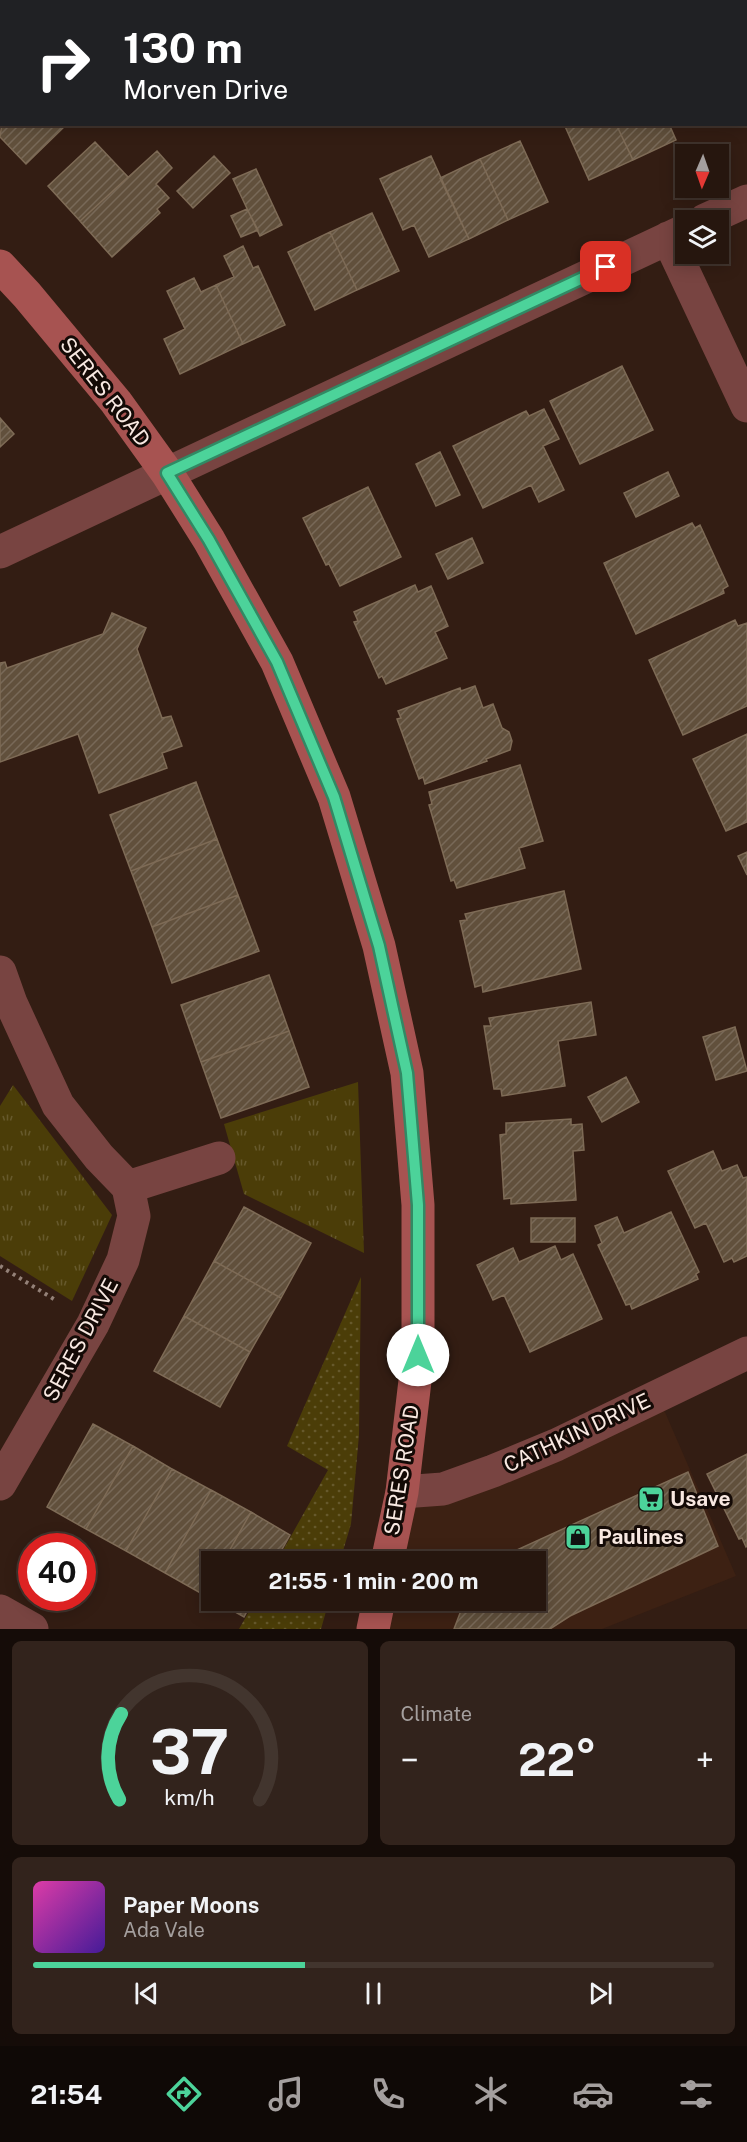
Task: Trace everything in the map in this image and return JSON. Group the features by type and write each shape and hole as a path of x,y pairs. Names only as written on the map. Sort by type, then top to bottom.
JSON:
{"street":[{"path":"727,210 747,201"},
{"path":"0,552 675,235"},
{"path":"689,264 747,406"},
{"name":"SERES ROAD","path":"0,266 116,402 167,473 209,540 277,662 334,797 379,946 407,1073 418,1205 418,1355 402,1492 389,1551"},
{"path":"0,972 5,1007 58,1105 99,1157 128,1187 219,1158"},
{"name":"SERES DRIVE","path":"0,1484 93,1324 123,1260 134,1216 128,1187"},
{"name":"CATHKIN DRIVE","path":"402,1492 443,1489 493,1471 556,1445 747,1353"},
{"path":"0,1611 32,1629"},
{"path":"373,1629 377,1611"}],"path":[{"path":"0,1266 93,1324"}],"shaded area":[{"path":"658,1396 736,1576 602,1629 372,1629 376,1611 546,1611 546,1551 389,1551 402,1492"}],"green space":[{"path":"358,1082 364,1253 244,1194 224,1124"},
{"path":"13,1085 112,1215 72,1301 0,1256 0,1106"},
{"path":"361,1277 359,1435 351,1524 343,1551 283,1551 328,1470 287,1446"},
{"path":"249,1611 326,1611 321,1629 239,1629"}],"building":[{"path":"2,126 65,126 26,164 0,137"},
{"path":"565,126 617,126 633,160 589,180"},
{"path":"617,126 670,126 676,140 633,160"},
{"path":"520,141 548,202 508,220 480,159"},
{"path":"95,142 128,177 80,221 48,186"},
{"path":"157,151 172,168 156,184 169,198 157,209 160,213 112,257 80,221"},
{"path":"214,156 230,173 193,208 177,191"},
{"path":"431,156 469,239 429,257 414,225 403,230 380,179"},
{"path":"480,159 508,220 469,239 440,178"},
{"path":"256,169 282,225 260,236 233,179"},
{"path":"247,209 258,230 241,237 231,216"},
{"path":"372,213 399,271 357,290 330,232"},
{"path":"330,232 357,290 315,310 288,252"},
{"path":"243,246 253,268 258,266 285,325 243,344 216,285 234,277 224,256"},
{"path":"194,278 201,292 216,285 243,344 180,374 164,339 185,329 167,291"},
{"path":"622,366 653,430 580,464 550,401"},
{"path":"544,409 559,439 543,446 564,490 539,502 531,485 483,508 453,446 526,411 529,416"},
{"path":"0,418 14,434 0,447"},
{"path":"440,452 460,495 436,506 416,464"},
{"path":"668,472 679,496 636,517 624,493"},
{"path":"368,487 401,557 340,586 329,564 326,565 303,518"},
{"path":"692,523 695,528 700,525 728,586 723,589 724,593 636,634 604,563"},
{"path":"472,538 483,563 448,579 436,554"},
{"path":"415,585 418,592 431,586 448,626 435,632 447,658 386,684 382,676 379,678 354,622 358,621 354,612"},
{"path":"112,613 146,628 137,649 162,718 171,716 182,746 162,753 167,768 99,793 78,734 0,762 0,663 5,662 7,668 103,634"},
{"path":"735,620 738,626 747,623 747,706 683,735 649,660"},
{"path":"475,686 483,708 493,704 502,728 509,732 512,741 510,750 425,784 423,777 419,779 397,719 401,718 398,711 460,688 461,691"},
{"path":"747,734 747,822 726,831 693,759"},
{"path":"520,765 543,841 519,848 525,868 457,888 454,880 451,881 429,805 432,804 429,792"},
{"path":"196,782 217,839 131,871 110,815"},
{"path":"217,839 238,895 152,927 131,871"},
{"path":"747,852 747,875 738,856"},
{"path":"564,891 581,969 483,992 482,985 475,987 460,921 467,920 465,914"},
{"path":"238,895 259,951 172,983 152,927"},
{"path":"269,975 289,1031 201,1062 181,1005"},
{"path":"591,1002 596,1035 558,1041 565,1086 502,1096 501,1089 494,1089 484,1026 491,1026 489,1018"},
{"path":"735,1027 747,1071 716,1080 703,1037"},
{"path":"289,1031 309,1087 221,1118 201,1062"},
{"path":"626,1077 639,1102 602,1122 588,1097"},
{"path":"571,1119 571,1125 582,1124 584,1150 573,1151 576,1200 511,1204 511,1198 504,1199 500,1135 506,1134 506,1123"},
{"path":"713,1151 722,1171 737,1165 743,1178 747,1177 747,1256 734,1262 732,1258 724,1262 706,1223 695,1228 668,1171"},
{"path":"244,1207 311,1243 281,1298 214,1261"},
{"path":"671,1212 699,1272 696,1274 698,1279 632,1309 630,1304 626,1305 598,1245 602,1243 595,1226 617,1217 624,1233"},
{"path":"531,1218 575,1218 575,1242 531,1242"},
{"path":"555,1246 561,1260 573,1254 602,1319 530,1352 504,1295 493,1300 477,1265 513,1248 519,1262"},
{"path":"214,1261 281,1298 250,1352 184,1316"},
{"path":"184,1316 250,1352 220,1407 154,1371"},
{"path":"93,1424 133,1446 86,1529 47,1507"},
{"path":"133,1446 172,1469 126,1551 86,1529"},
{"path":"747,1454 746,1547 742,1538 739,1539 707,1474"},
{"path":"172,1469 211,1490 165,1573 126,1551"},
{"path":"688,1472 718,1546 570,1616 550,1629 454,1629 461,1611 546,1611 546,1551 514,1551"},
{"path":"211,1490 251,1512 229,1551 201,1551 201,1593 165,1573"},
{"path":"251,1512 290,1535 281,1551 229,1551"},
{"path":"233,1611 247,1611 244,1617"}],"place":[{"name":"Usave","path":"651,1499"},
{"name":"Paulines","path":"578,1537"}],"route":[{"path":"418,1355 418,1205 407,1073 379,946 334,797 277,662 209,540 167,473 606,267"}]}
